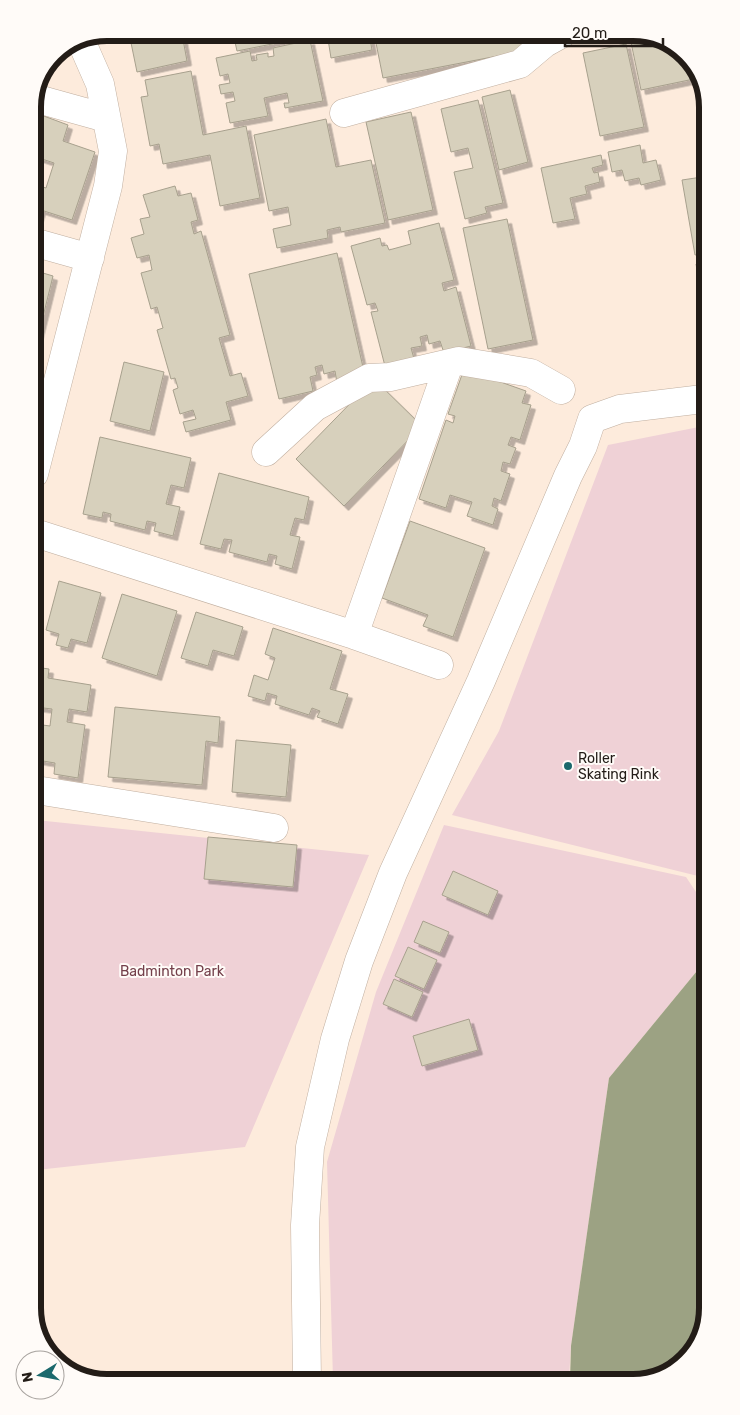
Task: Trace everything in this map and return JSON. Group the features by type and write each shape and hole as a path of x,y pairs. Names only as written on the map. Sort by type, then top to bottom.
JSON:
{"street":[{"path":"344,112 520,64 549,41"},
{"path":"41,447 108,186 113,151 100,84 83,46"},
{"path":"41,100 106,118"},
{"path":"41,244 90,258"},
{"path":"266,452 315,407 369,378 390,377 459,361 531,373 561,390"},
{"path":"354,635 450,364"},
{"path":"307,1374 305,1225 310,1147 335,1039 359,961 393,872 481,680 568,476 584,446 592,419 620,410 699,400"},
{"path":"41,535 439,664"},
{"path":"41,791 274,828"}],"green space":[{"path":"699,427 699,876 452,815 499,731 608,445"},
{"name":"Badminton Park","path":"41,821 369,855 245,1147 41,1170"},
{"path":"444,825 686,877 699,896 699,969 609,1078 571,1346 569,1374 333,1374 327,1162 376,992"}],"shaded area":[{"path":"699,969 699,1308 697,1325 688,1345 673,1360 658,1369 633,1374 570,1374 571,1346 609,1078"}],"building":[{"path":"131,41 183,41 187,61 137,72"},
{"path":"235,41 287,41 237,51"},
{"path":"310,41 323,101 285,108 284,103 289,103 287,93 264,98 268,116 230,123 226,103 235,101 233,92 221,94 219,85 230,83 228,74 220,76 216,58 250,51 252,61 257,60 256,55 268,53 268,57 274,56 273,48"},
{"path":"328,41 370,41 372,50 331,58"},
{"path":"376,41 527,41 529,50 383,78"},
{"path":"631,41 650,43 666,50 685,67 693,79 641,90"},
{"path":"626,44 644,127 600,136 583,53"},
{"path":"191,71 203,135 246,126 260,198 220,206 210,155 163,164 159,144 150,146 141,97 148,96 145,80"},
{"path":"510,90 528,162 499,170 482,97"},
{"path":"478,100 503,203 485,207 487,213 465,219 454,172 473,168 468,148 451,152 441,109"},
{"path":"411,112 433,210 388,220 366,122"},
{"path":"41,115 68,125 63,141 95,152 72,220 41,210 41,186 46,188 54,163 41,159"},
{"path":"326,119 336,167 371,160 385,223 341,232 340,227 327,230 328,238 277,248 273,229 291,225 288,207 269,211 254,135"},
{"path":"640,145 643,163 656,160 661,180 641,185 639,178 625,181 622,170 612,172 608,152"},
{"path":"601,155 603,165 592,168 594,173 598,172 600,182 585,186 587,194 570,198 575,219 553,223 541,168"},
{"path":"699,177 699,254 695,255 682,180"},
{"path":"175,186 178,196 191,193 198,220 191,222 194,234 201,231 230,335 219,338 230,376 241,373 248,396 226,402 231,420 186,432 183,422 196,419 193,410 180,414 173,390 178,388 175,378 171,379 157,330 163,328 157,307 151,309 141,273 152,270 149,255 137,258 131,238 144,234 140,219 150,217 143,195"},
{"path":"507,219 533,340 488,349 463,228"},
{"path":"439,223 454,280 442,283 444,291 456,287 471,346 444,353 440,341 429,344 427,335 420,337 422,346 411,348 415,362 386,370 371,312 378,311 375,303 367,305 351,246 380,238 382,246 387,245 389,250 411,244 408,231"},
{"path":"337,253 365,376 337,383 335,371 324,374 322,365 315,367 317,375 310,377 313,391 279,399 249,274"},
{"path":"696,264 699,264 699,282"},
{"path":"41,272 53,276 41,325"},
{"path":"124,362 164,372 150,431 110,421"},
{"path":"464,369 526,391 522,403 531,405 520,440 511,437 508,445 516,448 510,464 503,462 501,471 510,474 501,501 494,498 492,506 498,509 493,525 467,516 472,502 450,495 446,508 419,499 446,420 453,423 455,416 448,414"},
{"path":"374,379 422,426 344,506 296,459"},
{"path":"100,437 191,458 184,488 171,485 166,504 180,507 173,536 154,531 156,523 147,521 145,530 110,521 111,514 103,512 102,518 83,514"},
{"path":"219,473 309,497 304,520 295,518 290,535 300,537 292,569 275,564 277,556 269,554 267,562 229,552 232,540 224,539 221,549 200,544"},
{"path":"410,521 485,548 453,637 423,626 428,615 382,598"},
{"path":"59,581 101,593 87,643 71,639 68,648 56,645 59,634 46,630"},
{"path":"122,594 177,611 157,676 102,658"},
{"path":"196,612 243,627 234,656 213,650 208,666 181,658"},
{"path":"273,628 342,651 330,689 348,694 338,724 317,717 320,711 312,708 309,715 275,704 277,696 267,693 265,701 248,696 254,675 268,680 275,658 265,654"},
{"path":"41,668 49,669 48,678 91,685 87,712 69,709 67,722 85,725 78,778 54,774 55,763 41,761 41,725 50,726 52,709 41,708"},
{"path":"115,707 220,717 218,743 206,741 202,785 108,777"},
{"path":"236,740 291,745 286,797 232,792"},
{"path":"208,837 297,845 293,887 204,879"},
{"path":"453,871 498,891 488,915 442,895"},
{"path":"423,921 449,932 440,953 414,942"},
{"path":"408,947 437,960 424,989 395,976"},
{"path":"394,979 423,992 412,1017 383,1004"},
{"path":"469,1019 478,1050 422,1066 413,1036"}],"place":[{"name":"Roller Skating Rink","path":"568,766"}]}
